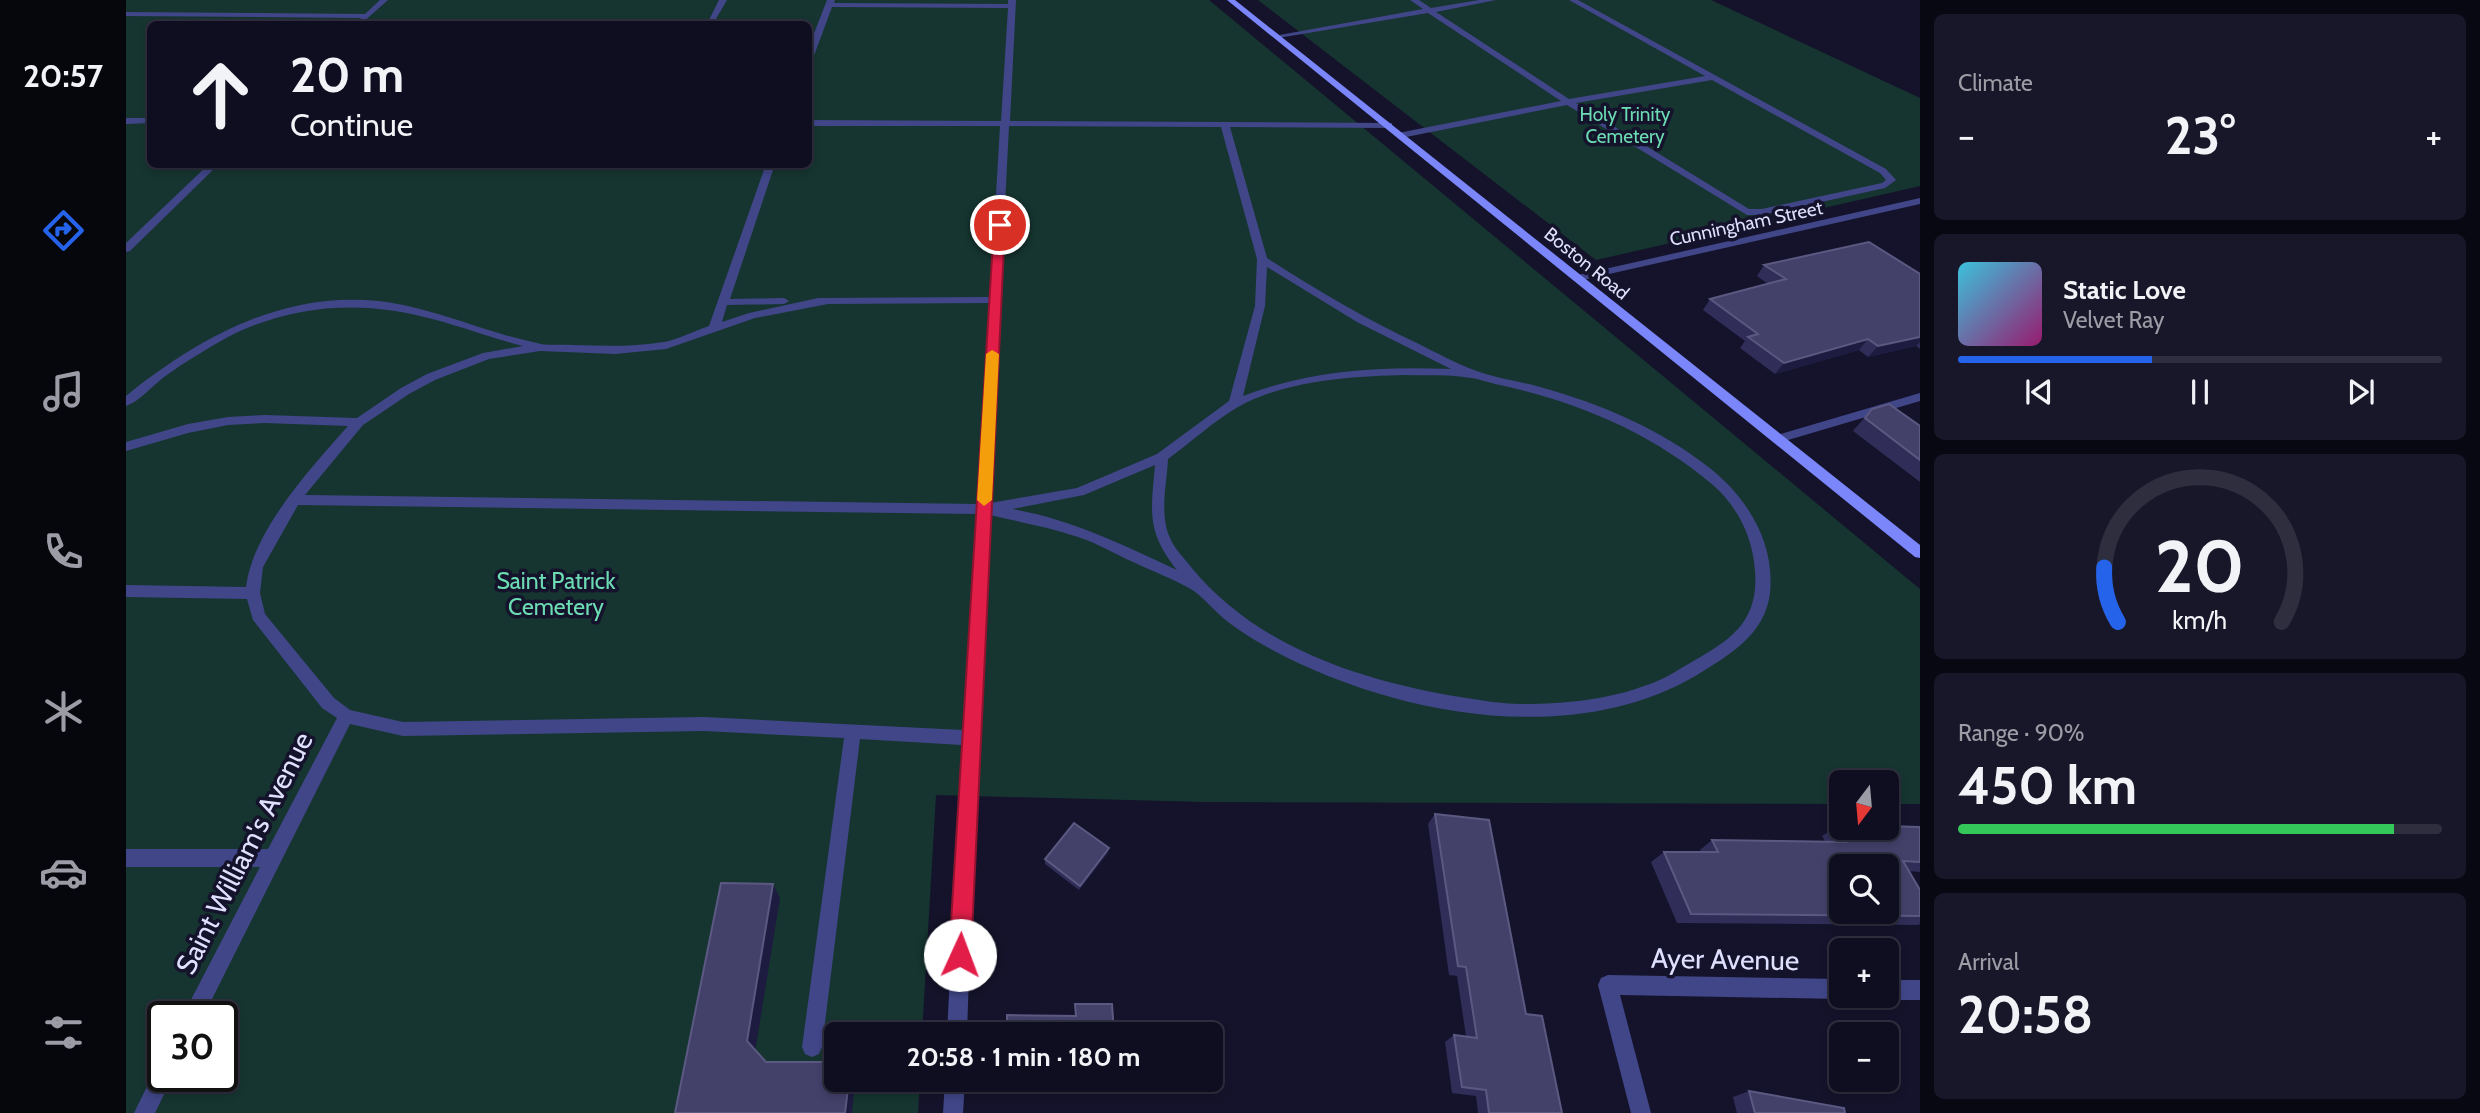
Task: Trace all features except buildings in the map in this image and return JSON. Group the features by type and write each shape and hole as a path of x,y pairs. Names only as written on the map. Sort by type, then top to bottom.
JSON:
{"main road":[{"name":"Boston Road","path":"1231,0 1920,553"}],"street":[{"path":"361,21 384,0"},
{"path":"712,21 723,0"},
{"path":"1414,0 1568,102 1747,212 1774,209 1885,185 1891,180 1883,171 1573,0"},
{"path":"1278,36 1492,0"},
{"path":"812,44 830,2 1012,3 967,796 958,1022"},
{"path":"126,13 367,16"},
{"path":"1401,135 1713,77"},
{"path":"126,121 147,121"},
{"path":"812,123 1389,125"},
{"path":"1225,125 1262,259 1260,306 1235,402"},
{"path":"126,249 211,168"},
{"path":"714,328 770,168"},
{"name":"Cunningham Street","path":"1578,278 1920,201"},
{"path":"1262,259 1316,295 1376,328 1475,375"},
{"path":"723,302 995,300"},
{"path":"828,301 777,309 666,345 642,348 540,347 487,356 460,365 405,391 359,422 294,500 270,538 256,567 253,593 258,615 328,703 346,716 403,729 704,724 853,734 971,738"},
{"path":"126,402 169,368 214,339 265,315 299,308 360,303 389,306 418,311 540,347"},
{"path":"294,500 984,509 1030,517 1086,534 1192,583 1231,617 1306,659 1367,684 1449,702 1521,711 1605,703 1663,686 1723,652 1756,621 1765,589 1760,547 1745,516 1729,491 1687,456 1642,429 1593,408 1538,390 1475,375 1390,370 1308,378 1235,402 1162,457 1079,492 984,509"},
{"path":"1778,439 1920,397"},
{"path":"126,447 211,423 246,420 359,422"},
{"path":"1162,457 1159,510 1162,536 1192,583"},
{"path":"126,591 253,593"},
{"name":"Saint William's Avenue","path":"200,1001 346,716"},
{"path":"812,1047 853,734"},
{"path":"126,858 272,858"},
{"name":"Ayer Avenue","path":"1641,1113 1608,985 1829,989"},
{"path":"1899,990 1920,990"},
{"path":"144,1113 154,1092"},
{"path":"953,1113 954,1092"}],"green space":[{"name":"Saint Patrick Cemetery","path":"126,0 1209,0 1920,589 1920,804 1899,804 1899,770 1829,770 1829,804 1204,802 936,795 923,1022 824,1022 824,1092 919,1092 918,1113 126,1113"},
{"name":"Holy Trinity Cemetery","path":"1258,0 1711,0 1920,98 1920,186 1596,260"}],"slow traffic":[{"path":"984,500 992,354"}],"route":[{"path":"960,955 1000,225"}]}
